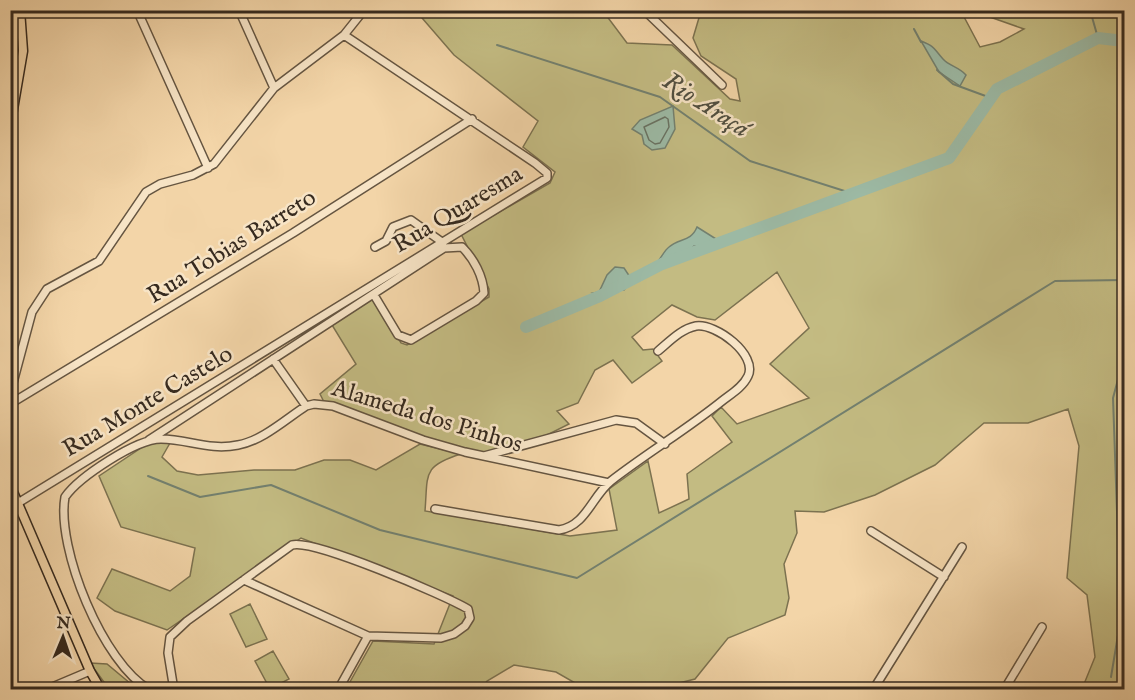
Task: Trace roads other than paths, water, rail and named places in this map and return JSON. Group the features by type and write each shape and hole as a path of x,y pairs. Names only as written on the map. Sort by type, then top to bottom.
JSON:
{"main road":[{"path":"10,127 23,51 20,10"},
{"path":"10,485 90,671 101,690"}],"street":[{"path":"137,10 208,168"},
{"path":"239,10 274,87"},
{"path":"10,393 32,312 47,289 99,261 146,192 160,184 208,168 222,158 255,109 274,87 344,35 364,10"},
{"path":"644,10 722,85"},
{"name":"Rua Quaresma","path":"297,333 544,181 548,176 535,163 472,119 344,35"},
{"name":"Rua Tobias Barreto","path":"10,404 293,232 472,119"},
{"path":"375,247 386,241 393,227 411,220 442,242"},
{"path":"150,690 132,677 102,637 76,570 63,509 65,497 80,479 149,440 273,359 449,247 462,248 477,267 483,287 482,297 411,340 398,335 374,295"},
{"path":"435,509 565,529 576,524 609,483 688,429 741,385 750,370 750,364 727,336 711,327 686,329 658,351"},
{"name":"Rua Monte Castelo","path":"18,503 297,333"},
{"name":"Alameda dos Pinhos","path":"273,359 306,406"},
{"name":"Alameda dos Pinhos","path":"149,440 165,439 201,447 241,445 306,406 314,404 333,406 423,440 482,456 609,483"},
{"path":"482,456 616,420 636,423 665,444"},
{"path":"871,531 944,578"},
{"path":"174,690 168,653 170,637 244,580 292,545 302,544 444,597 468,609 471,618 454,634 441,638 368,636 244,580"},
{"path":"873,690 962,547"},
{"path":"1004,690 1042,627"},
{"path":"338,690 368,636"},
{"path":"45,690 90,671"}],"water":[{"path":"921,41 932,46 945,61 966,75 960,86 939,72"},
{"path":"673,106 675,129 665,148 652,150 644,144 642,135 632,129 640,120"},
{"path":"697,227 724,244 694,246 680,258 662,264 659,260 668,248 688,238"},
{"path":"615,267 624,268 632,280 624,290 606,289 600,296 593,293 599,292 607,275"}],"waterway":[{"name":"Rio Araçá","path":"1090,10 1098,38"},
{"path":"914,29 921,42"},
{"name":"Rio Araçá","path":"526,327 600,296 662,264 949,158 997,89 1098,38 1124,41"},
{"name":"Rio Araçá","path":"497,45 660,97 750,161 854,194"},
{"path":"937,70 953,84 991,98"},
{"path":"148,476 200,497 271,485 380,530 577,578 1055,281 1124,280"},
{"path":"1111,677 1118,635 1119,568 1113,398 1120,372 1124,367"}]}
